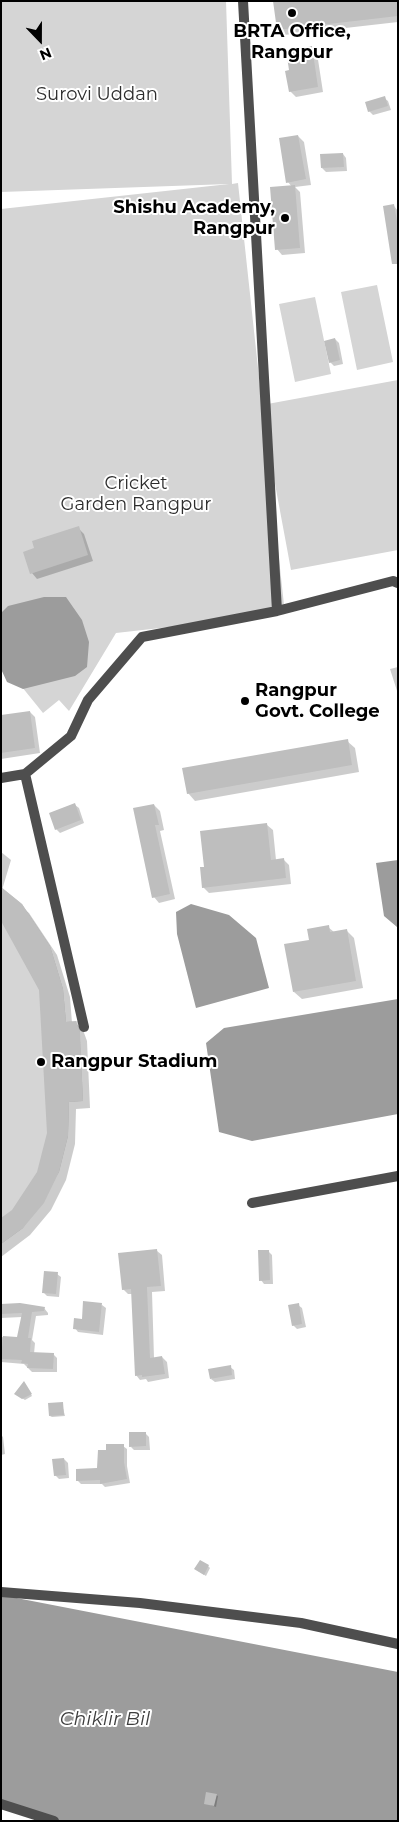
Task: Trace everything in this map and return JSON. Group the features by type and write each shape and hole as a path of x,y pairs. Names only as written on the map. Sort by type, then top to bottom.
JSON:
{"street":[{"path":"244,1 277,611"},
{"path":"1,778 25,774 71,736 88,700 142,637 277,611 393,581 398,583"},
{"path":"25,774 84,1027"},
{"path":"252,1203 398,1176"},
{"path":"1,1592 140,1603 301,1623 398,1644"},
{"path":"1,1804 54,1821"}],"green space":[{"name":"Cricket Garden Rangpur","path":"1,1 226,1 232,184 238,183 262,405 398,380 398,550 291,570 265,430 285,614 116,633 69,711 59,700 43,713 1,661 1,209 229,184 1,192"},
{"path":"377,285 393,362 357,370 341,292"},
{"path":"315,297 331,374 295,382 279,304"},
{"name":"Rangpur Stadium","path":"1,887 22,904 50,946 63,989 66,1022 79,1021 83,1101 69,1102 68,1136 59,1172 23,1228 1,1244"}],"water":[{"path":"44,597 66,597 82,620 89,642 87,667 75,676 23,689 7,682 1,669 1,613 8,606"},
{"path":"398,860 397,927 384,916 376,863"},
{"path":"191,904 229,915 256,938 269,988 196,1008 177,934 176,912"},
{"path":"398,999 398,1114 252,1141 219,1132 206,1043 224,1028"},
{"name":"Chiklir Bil","path":"1,1595 398,1672 398,1821 64,1821 1,1809"}],"building":[{"path":"273,1 398,1 398,16 277,30"},
{"path":"312,46 318,87 289,92 285,71 289,70 286,50"},
{"path":"385,96 388,106 368,112 365,102"},
{"path":"298,135 306,179 286,183 279,138"},
{"path":"343,153 344,167 321,168 320,154"},
{"name":"Shishu Academy, Rangpur","path":"295,185 300,248 275,250 270,187"},
{"path":"394,204 398,227 398,264 392,264 383,206"},
{"path":"335,338 340,360 329,363 324,341"},
{"path":"79,526 88,555 30,574 23,552 34,548 32,541"},
{"path":"30,711 35,748 1,753 1,715"},
{"path":"348,739 352,765 187,794 182,768"},
{"path":"75,803 81,820 55,830 49,813"},
{"path":"154,804 159,825 155,825 170,894 152,898 133,808"},
{"path":"267,823 271,860 284,858 286,878 202,888 200,867 204,867 200,831"},
{"path":"1,887 22,904 50,946 63,989 66,1022 76,1021 80,1032 83,1101 69,1102 68,1136 59,1172 44,1203 23,1228 1,1244 1,1218 12,1210 37,1172 47,1133 39,990 1,921"},
{"path":"329,925 330,932 347,929 356,981 293,992 284,944 309,940 307,929"},
{"path":"157,1249 161,1286 147,1287 150,1358 162,1356 165,1374 135,1376 131,1289 122,1290 118,1253"},
{"path":"258,1250 269,1250 270,1280 259,1281"},
{"path":"44,1271 58,1272 56,1294 42,1293"},
{"path":"83,1301 102,1303 99,1332 73,1329 74,1318 82,1319"},
{"path":"20,1303 45,1307 44,1311 32,1312 28,1338 31,1338 30,1352 54,1353 53,1369 27,1368 28,1364 21,1363 22,1360 1,1359 3,1336 17,1337 22,1313 1,1314 1,1304"},
{"path":"299,1303 302,1324 292,1326 288,1305"},
{"path":"231,1365 232,1375 210,1379 208,1369"},
{"path":"24,1381 32,1394 22,1399 14,1394"},
{"path":"63,1402 64,1415 49,1416 48,1403"},
{"path":"129,1432 146,1432 146,1446 129,1447"},
{"path":"106,1444 124,1444 124,1462 127,1479 100,1484 100,1480 76,1481 76,1469 97,1468 98,1450 106,1450"},
{"path":"64,1458 66,1475 54,1476 52,1459"},
{"path":"200,1560 209,1565 204,1575 194,1569"},
{"path":"206,1792 217,1794 214,1806 204,1804"}],"place":[{"name":"BRTA Office, Rangpur","path":"292,13"},
{"name":"Shishu Academy, Rangpur","path":"285,218"},
{"name":"Rangpur Govt. College","path":"245,701"},
{"name":"Rangpur Stadium","path":"41,1062"}],"park label":[{"name":"Surovi Uddan","path":"97,95"}]}
